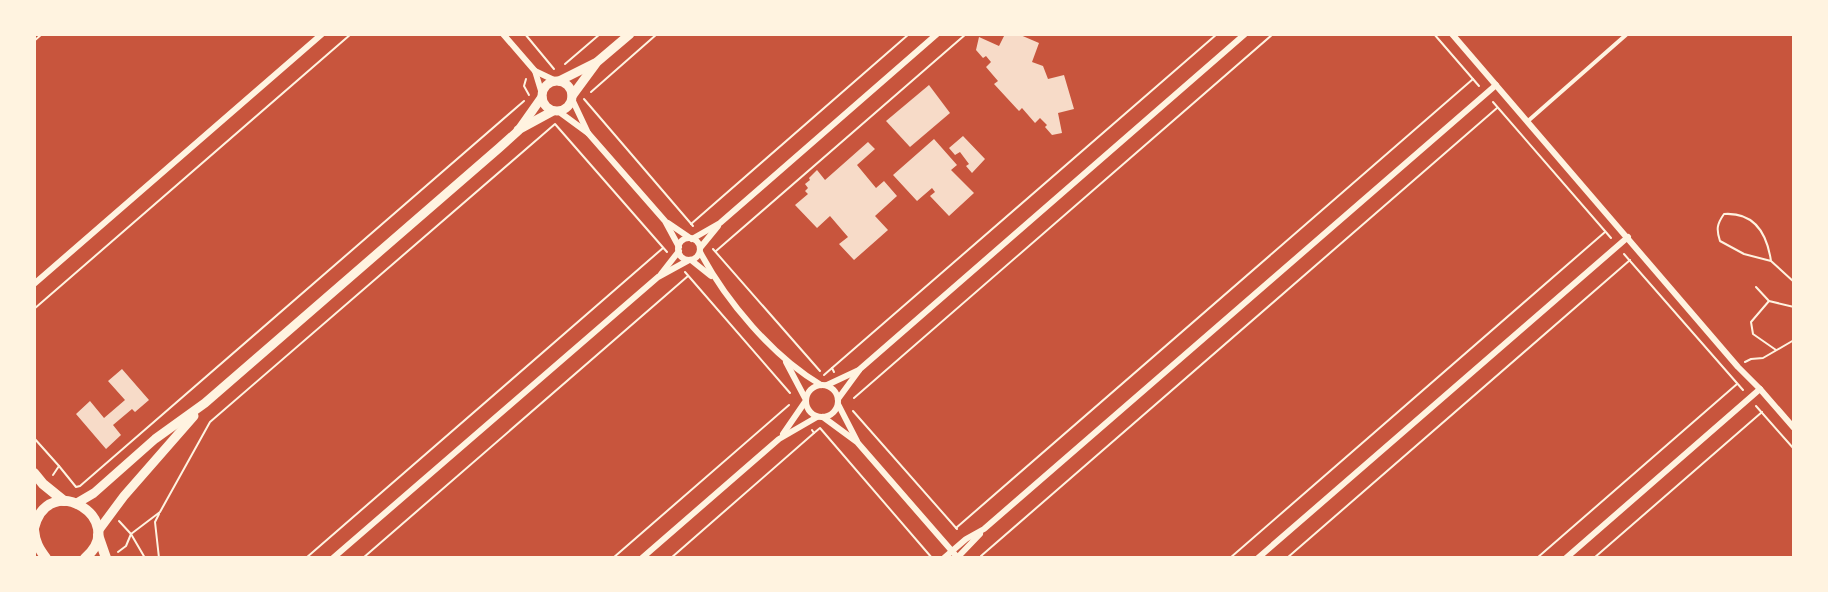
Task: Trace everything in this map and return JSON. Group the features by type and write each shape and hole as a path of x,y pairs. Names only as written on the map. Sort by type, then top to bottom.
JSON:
{"main road":[{"path":"34,473 43,484 64,501"},
{"path":"46,558 39,550 35,540 35,526 39,515 46,508 64,501 77,503 92,513 98,533 111,556"},
{"path":"85,558 95,545 98,533"}],"street":[{"path":"34,284 322,34"},
{"path":"503,34 535,71 545,105 588,133 665,221 698,242 714,278 732,302 783,358 800,386 809,411 857,442 957,557 968,542"},
{"path":"518,131 547,85 557,78 574,74 597,62 630,34"},
{"path":"333,558 658,277 678,265 697,258 706,240 720,223 937,34"},
{"path":"642,558 779,439 805,423 832,413 860,369 1245,34"},
{"path":"1452,34 1738,367 1794,428"},
{"path":"77,503 94,493 155,439 205,403 518,131 555,111 567,108 572,97 597,62"},
{"path":"535,71 557,78 570,87 588,133"},
{"path":"944,558 951,550 968,542 984,529 1496,85"},
{"path":"665,221 683,258 690,260 714,278"},
{"path":"658,277 679,249 682,241 691,239 720,223"},
{"path":"1258,558 1628,237"},
{"path":"783,358 834,390 857,442"},
{"path":"779,439 797,415 813,387 839,380 860,369"},
{"path":"1566,558 1760,389"},
{"path":"98,533 111,512 205,403"},
{"path":"155,439 165,449"}],"lane":[{"path":"1528,121 1627,34"}],"path":[{"path":"34,41 42,34"},
{"path":"34,309 351,34"},
{"path":"525,34 547,60 557,78"},
{"path":"574,74 566,64 600,34"},
{"path":"657,34 584,99 700,234"},
{"path":"691,224 909,34"},
{"path":"716,252 966,34"},
{"path":"706,240 823,375 1217,34"},
{"path":"846,388 854,398 1273,34"},
{"path":"34,438 76,487 80,486 529,97 524,81 547,60"},
{"path":"956,528 1473,79"},
{"path":"582,83 591,92"},
{"path":"847,404 981,557 1497,108"},
{"path":"159,558 155,522 210,422 555,124 672,258"},
{"path":"1771,261 1766,239 1750,218 1737,213 1725,214 1718,222 1716,231 1720,241 1744,254 1771,261 1794,282"},
{"path":"1230,558 1605,232"},
{"path":"306,558 663,248"},
{"path":"1287,558 1630,260"},
{"path":"613,558 795,400 678,265"},
{"path":"363,558 688,276"},
{"path":"1756,287 1769,301 1794,307"},
{"path":"1769,301 1750,322 1753,334 1776,350"},
{"path":"1738,367 1751,359 1763,358 1794,340"},
{"path":"832,368 839,380"},
{"path":"1537,558 1737,384"},
{"path":"790,393 800,386"},
{"path":"789,405 797,415"},
{"path":"1594,558 1762,412"},
{"path":"805,423 814,433"},
{"path":"671,558 820,428 932,558"},
{"path":"43,484 59,466"},
{"path":"111,512 131,534 145,558"},
{"path":"111,556 126,546 131,534 160,512"},
{"path":"922,558 927,553"}],"building":[{"path":"1005,34 1018,34 1039,43 1032,62 1043,66 1048,79 1064,75 1074,109 1058,113 1062,133 1052,135 1040,118 1035,123 1022,108 1019,111 994,84 998,81 986,67 991,62 986,56 983,58 976,50 979,37 999,46"},
{"path":"929,85 950,113 910,147 886,121"},
{"path":"963,136 985,159 972,173 966,166 969,164 960,152 955,155 949,148"},
{"path":"934,139 957,165 951,170 974,193 949,216 930,196 935,192 932,188 917,201 893,175"},
{"path":"868,142 875,149 857,165 876,188 884,181 897,196 875,216 888,230 854,260 839,244 848,237 830,216 817,228 795,205 808,194 805,191 808,188 805,184 817,170 825,180"},
{"path":"122,369 149,400 135,412 132,409 113,425 121,435 106,449 76,414 90,401 104,418 125,400 108,381"}]}
